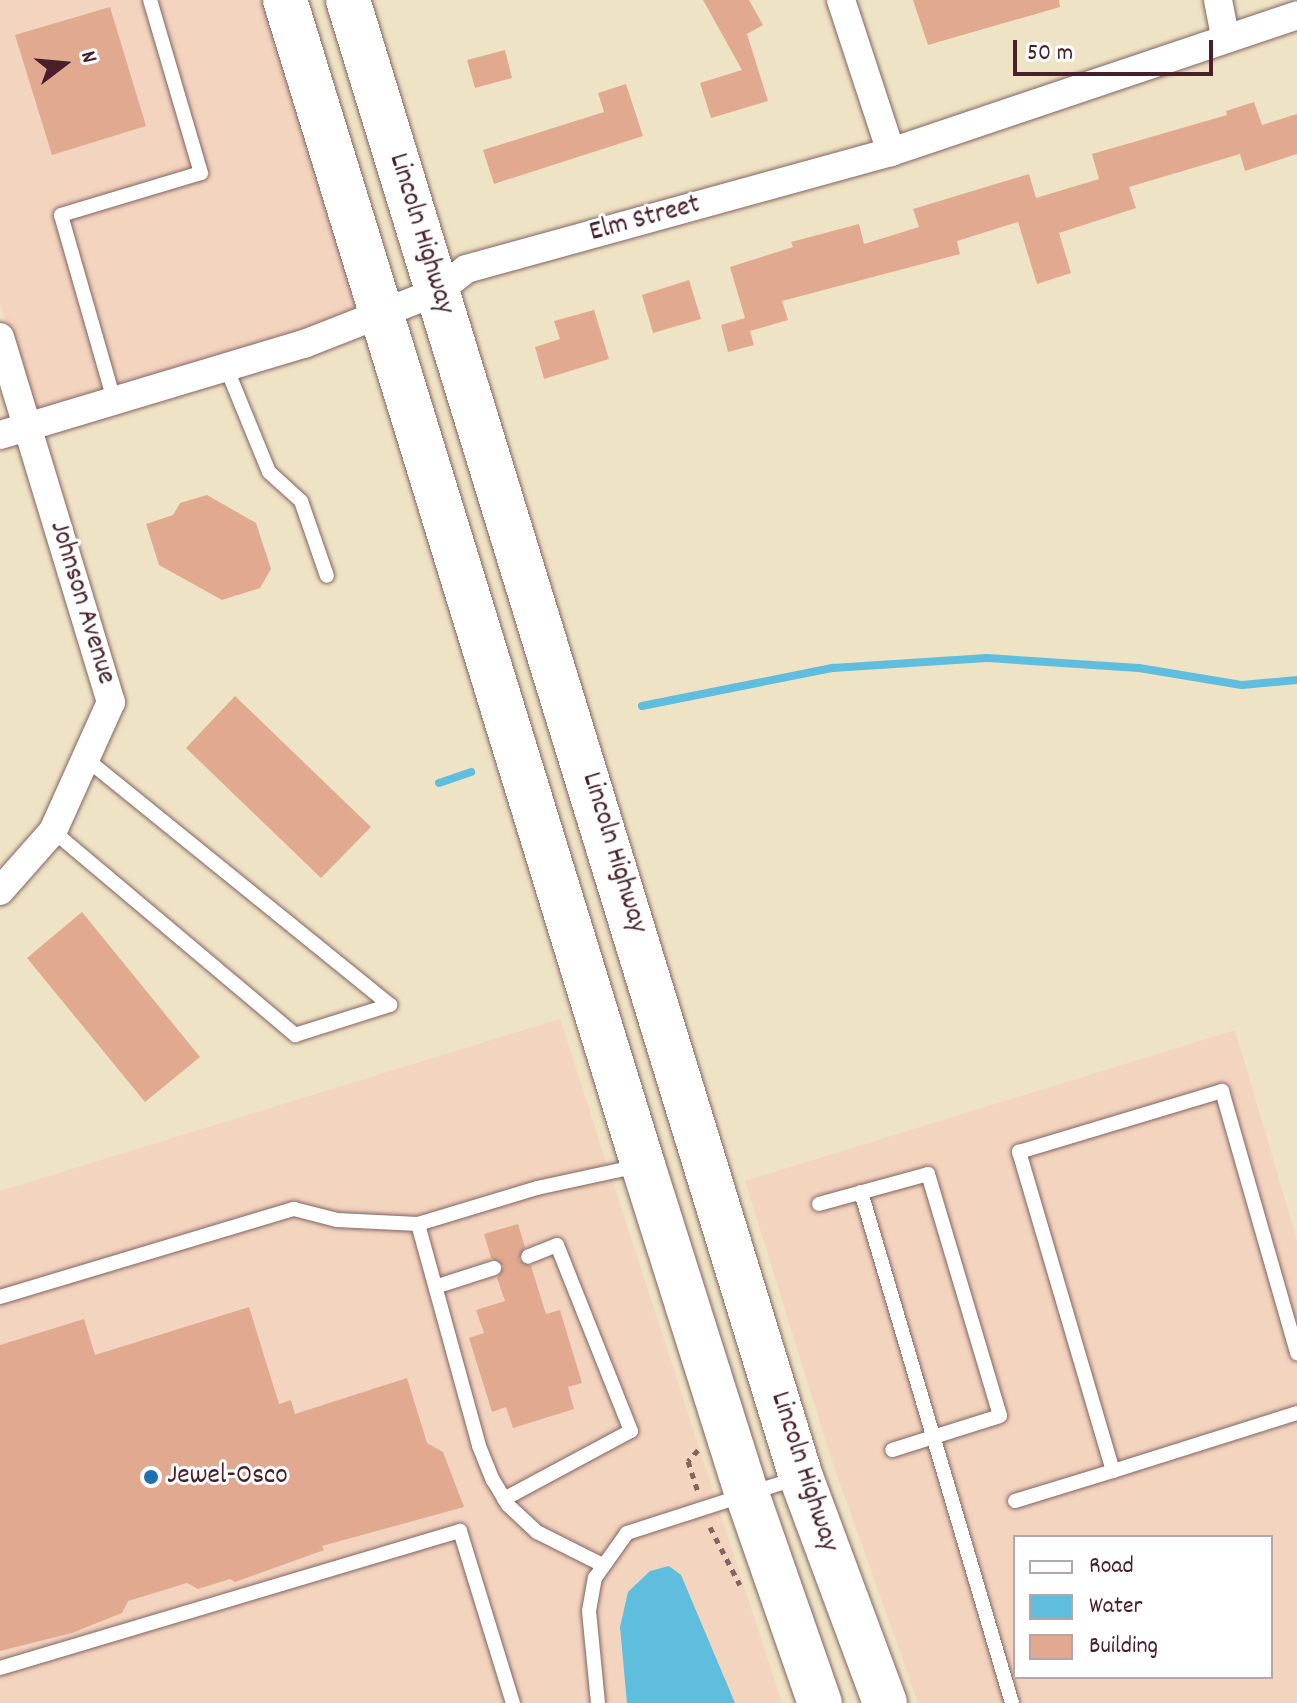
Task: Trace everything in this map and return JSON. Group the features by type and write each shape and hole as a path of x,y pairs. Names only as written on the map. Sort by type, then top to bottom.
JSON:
{"main road":[{"name":"Lincoln Highway","path":"285,0 643,1165 746,1491 820,1703"},
{"name":"Lincoln Highway","path":"348,0 801,1477 885,1703"}],"street":[{"path":"841,0 891,152"},
{"path":"1218,0 1225,36"},
{"name":"Elm Street","path":"0,435 226,367 381,314 437,292 466,269 891,152 1225,36 1297,15"},
{"name":"Johnson Avenue","path":"0,337 111,702 53,831 0,891"}],"lane":[{"path":"114,400 61,215 201,173 150,0"},
{"path":"226,367 269,472 301,501 327,576"},
{"path":"53,831 295,1035 390,1005 85,758"},
{"path":"1113,1471 1019,1152 1222,1091 1297,1353"},
{"path":"0,1297 294,1209 337,1220 418,1224 537,1188 643,1165"},
{"path":"819,1204 928,1174 1000,1416 892,1450"},
{"path":"861,1192 936,1435 1012,1703"},
{"path":"418,1224 438,1286 479,1446 504,1499 537,1532 603,1565"},
{"path":"504,1499 631,1431 557,1245 528,1257"},
{"path":"438,1286 494,1268"},
{"path":"1015,1501 1297,1413"},
{"path":"598,1703 589,1611 603,1565 627,1533 746,1491 801,1477"},
{"path":"0,1668 460,1531 513,1703"}],"shaded area":[{"path":"0,0 278,0 372,307 34,416 0,303"},
{"path":"560,1019 782,1703 0,1703 0,1191"},
{"path":"1235,1030 1297,1240 1297,1703 918,1703 831,1458 745,1181"}],"water":[{"path":"669,1566 681,1575 735,1703 627,1703 620,1627 628,1592 650,1571"}],"building":[{"path":"703,0 749,0 763,25 747,34 768,101 711,118 700,83 742,70"},
{"path":"913,0 1059,0 1060,7 928,45"},
{"path":"110,7 146,126 52,155 15,35"},
{"path":"505,50 512,78 475,88 467,60"},
{"path":"626,84 643,136 494,184 483,150 604,112 598,93"},
{"path":"1254,102 1262,125 1297,114 1297,154 1245,171 1240,154 1129,187 1136,208 1059,233 1071,273 1037,284 1018,222 957,241 960,254 782,301 788,320 750,331 754,345 728,352 721,325 745,318 730,267 793,247 791,242 859,224 864,244 919,227 913,209 1029,174 1036,198 1099,179 1092,154 1227,115 1226,111"},
{"path":"689,280 701,319 653,333 642,295"},
{"path":"594,310 609,359 544,379 535,347 560,339 554,321"},
{"path":"207,495 256,523 271,569 260,588 222,600 159,565 146,524 173,515 180,503"},
{"path":"235,696 371,827 321,878 186,748"},
{"path":"82,912 200,1057 145,1102 27,958"},
{"path":"518,1224 525,1247 519,1260 531,1266 546,1314 560,1310 582,1383 568,1387 574,1409 513,1428 506,1407 492,1412 469,1338 484,1333 476,1310 505,1301 497,1278 504,1266 491,1258 484,1234"},
{"name":"Jewel-Osco","path":"249,1307 279,1404 291,1400 295,1414 407,1378 427,1443 443,1452 464,1507 322,1546 324,1550 235,1582 230,1579 198,1589 187,1583 128,1601 122,1613 72,1633 0,1651 0,1345 84,1319 95,1355"}],"waterway":[{"path":"642,706 833,668 987,658 1139,668 1242,685 1297,680"},
{"path":"439,783 471,772"}],"place":[{"name":"Jewel-Osco","path":"151,1477"}]}
